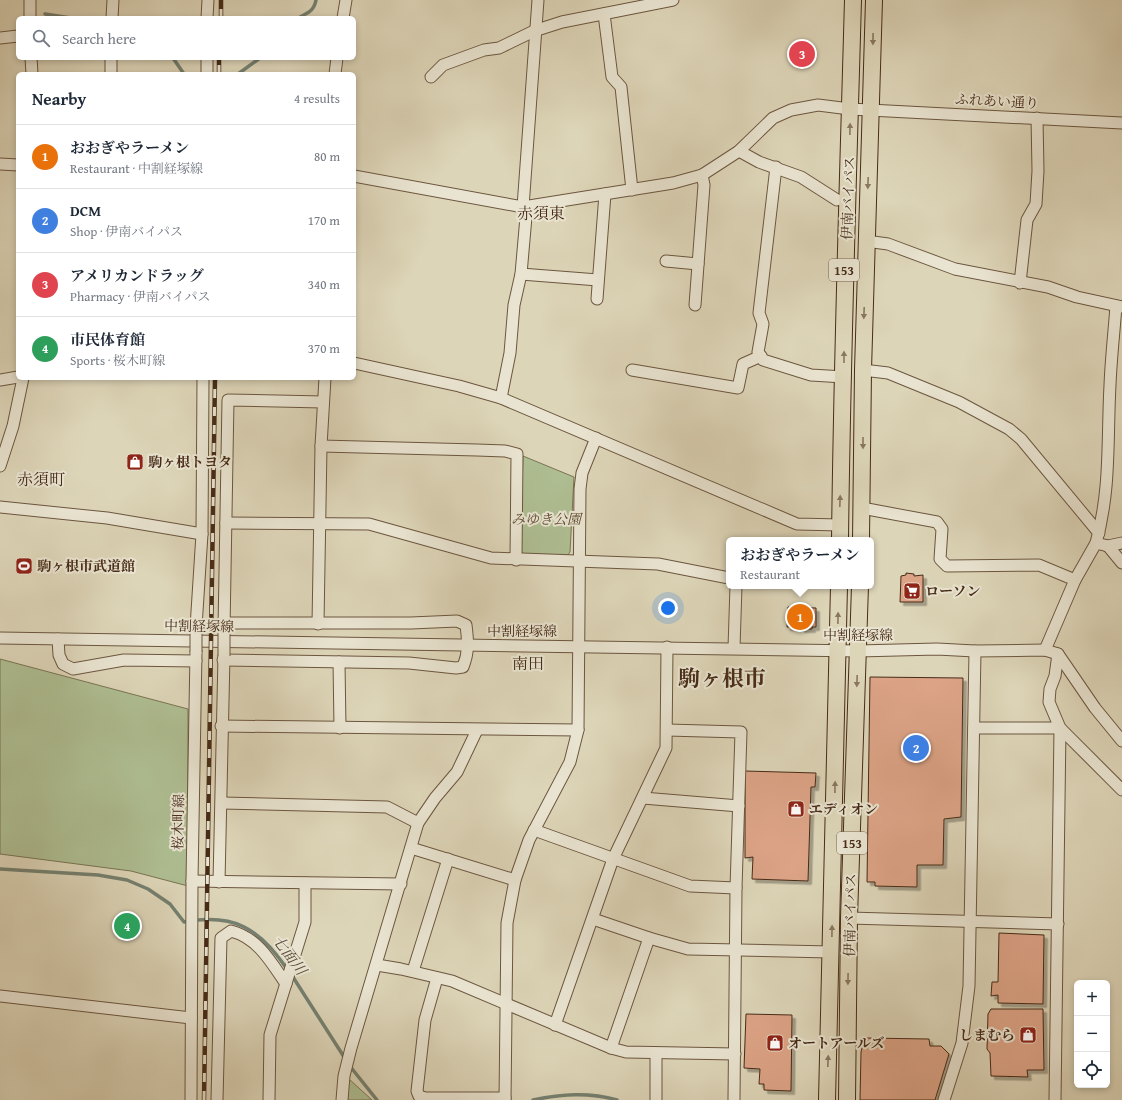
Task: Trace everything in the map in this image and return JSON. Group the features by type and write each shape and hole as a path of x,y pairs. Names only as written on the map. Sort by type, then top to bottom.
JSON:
{"highway":[{"name":"伊南バイパス","path":"840,532 844,377 844,266 849,202 852,0"},
{"name":"伊南バイパス","path":"861,537 866,242 874,0"},
{"name":"伊南バイパス","path":"827,1100 839,589"},
{"name":"伊南バイパス","path":"846,1100 849,918 860,589"}],"street":[{"path":"30,0 30,16"},
{"path":"112,16 113,0"},
{"path":"207,16 208,0"},
{"path":"343,16 346,0"},
{"path":"501,398 510,353 514,306 521,274 526,217 523,207 534,31 538,0"},
{"path":"431,77 442,65 484,50 499,48 534,31 562,22 674,0"},
{"path":"604,14 612,77 621,86 632,190"},
{"path":"0,38 16,36"},
{"path":"31,60 32,72"},
{"path":"111,60 111,72"},
{"path":"207,60 207,72"},
{"path":"335,72 337,60"},
{"name":"ふれあい通り","path":"356,176 523,207 673,183 702,175 740,151 774,118 791,110 818,105 850,109 1122,123"},
{"path":"1020,283 1027,220 1036,204 1038,171 1037,118"},
{"path":"740,151 759,162 801,177 837,200"},
{"path":"0,164 16,165"},
{"path":"776,167 759,313 763,324 758,352 763,360 811,375 844,377"},
{"path":"696,305 704,185 702,175"},
{"path":"597,299 605,194"},
{"path":"866,242 888,244 955,269 1020,283 1048,287 1077,297 1119,307 1110,386 1109,456 1106,496 1098,538 1075,580 1045,650"},
{"path":"666,261 698,264"},
{"path":"521,274 598,280"},
{"path":"632,370 738,388 743,364 760,356"},
{"path":"356,363 501,398 797,524 840,532"},
{"path":"863,370 888,373 959,402 1009,429 1021,439 1098,538 1108,546 1122,563"},
{"path":"0,380 16,377"},
{"path":"0,466 13,426 23,380"},
{"name":"桜木町線","path":"191,1100 191,928 196,627 202,534 203,380"},
{"path":"318,624 321,446 326,380"},
{"path":"219,882 222,803 228,400 323,402"},
{"path":"437,978 425,1020 417,1091 419,1096 425,1098 505,1099 507,924 515,880 534,830 570,762 578,730 582,473 596,438"},
{"path":"321,446 505,451 517,454 516,560"},
{"path":"0,507 107,518 202,534"},
{"path":"862,508 937,522 942,528 940,560 947,566 1039,565 1075,580"},
{"path":"226,523 369,524 491,558 658,564 726,577"},
{"path":"1108,546 1122,543"},
{"path":"734,648 736,589"},
{"path":"223,658 408,663 456,668 463,667 469,646 466,625 457,621 224,626"},
{"name":"中割経塚線","path":"0,638 858,651 937,649 975,651 1045,650 1058,654"},
{"path":"58,639 59,655 63,664 73,669 124,660 196,657"},
{"path":"555,1025 613,859 666,748 667,647"},
{"path":"944,1100 962,1043 969,986 975,651"},
{"path":"1058,654 1055,676 1050,689 1049,702 1060,728 1122,790"},
{"path":"1058,654 1095,708 1122,741"},
{"path":"340,662 340,728"},
{"path":"222,726 578,730"},
{"path":"974,728 1060,728"},
{"path":"1055,1100 1060,728"},
{"path":"342,1100 345,1072 350,1052 412,848 418,823 435,798 457,772 477,730"},
{"path":"667,730 741,732 736,888 734,1100"},
{"path":"643,798 739,806"},
{"path":"222,803 388,807 418,823"},
{"path":"534,830 690,886 736,888"},
{"path":"412,848 515,880"},
{"path":"413,971 448,859"},
{"path":"192,881 401,884"},
{"path":"270,1100 270,1035 305,922 305,883"},
{"path":"849,918 1058,924"},
{"path":"593,919 649,938 688,949 831,952"},
{"path":"217,1100 219,943 221,938 231,931 252,940 263,951 286,982"},
{"path":"611,1048 649,938"},
{"path":"377,965 413,971 452,981 611,1048 626,1052 735,1054"},
{"path":"0,996 191,1018"},
{"path":"656,1052 656,1100"}],"green space":[{"name":"みゆき公園","path":"523,456 574,477 570,552 567,556 525,555 520,551"},
{"path":"0,659 188,709 188,886 131,871 0,854"},
{"path":"349,1079 372,1100 347,1100"}],"building":[{"path":"906,573 914,574 914,576 923,575 923,602 900,602 901,576 906,575"},
{"path":"788,607 816,608 816,627 812,627 812,629 801,629 801,627 787,627"},
{"path":"870,677 963,678 961,817 944,819 943,865 917,865 917,887 875,886 875,882 867,882"},
{"path":"745,771 816,773 815,787 811,787 808,881 752,879 753,857 745,858"},
{"path":"999,933 1044,935 1043,1004 998,1003 998,995 991,996 992,982 998,982"},
{"path":"991,1009 1043,1009 1044,1070 1027,1070 1028,1077 991,1076 990,1053 987,1049 988,1014"},
{"path":"746,1014 792,1015 791,1091 764,1090 764,1084 759,1084 760,1069 744,1068"},
{"path":"866,1038 929,1039 930,1046 941,1046 949,1054 935,1100 860,1100 861,1052 863,1044 866,1044"}],"waterway":[{"path":"302,16 312,9 316,0"},
{"path":"45,14 58,16"},
{"path":"174,60 183,72"},
{"path":"241,72 257,60"},
{"name":"七面川","path":"0,869 98,875 127,880 148,889 170,904 184,922 217,920 231,922 244,927 266,943 287,969"},
{"name":"七面川","path":"291,974 346,1060"},
{"name":"七面川","path":"349,1065 377,1100"},
{"name":"七面川","path":"533,1100 554,1096 575,1095 607,1097 617,1100"}],"railway":[{"path":"221,0 221,16"},
{"path":"219,60 219,72"},
{"path":"204,1100 215,380"}],"place":[{"name":"アメリカンドラッグ","path":"802,54"},
{"name":"駒ヶ根トヨタ","path":"135,462"},
{"name":"駒ヶ根市武道館","path":"24,566"},
{"name":"ローソン","path":"912,591"},
{"name":"おおぎやラーメン","path":"800,617"},
{"name":"DCM","path":"916,748"},
{"name":"エディオン","path":"796,809"},
{"name":"市民体育館","path":"127,926"},
{"name":"しまむら","path":"1028,1035"},
{"name":"オートアールズ","path":"775,1043"}],"district":[{"name":"赤須東","path":"541,213"},
{"name":"赤須町","path":"41,479"},
{"name":"南田","path":"528,663"},
{"name":"駒ヶ根市","path":"722,678"}]}
